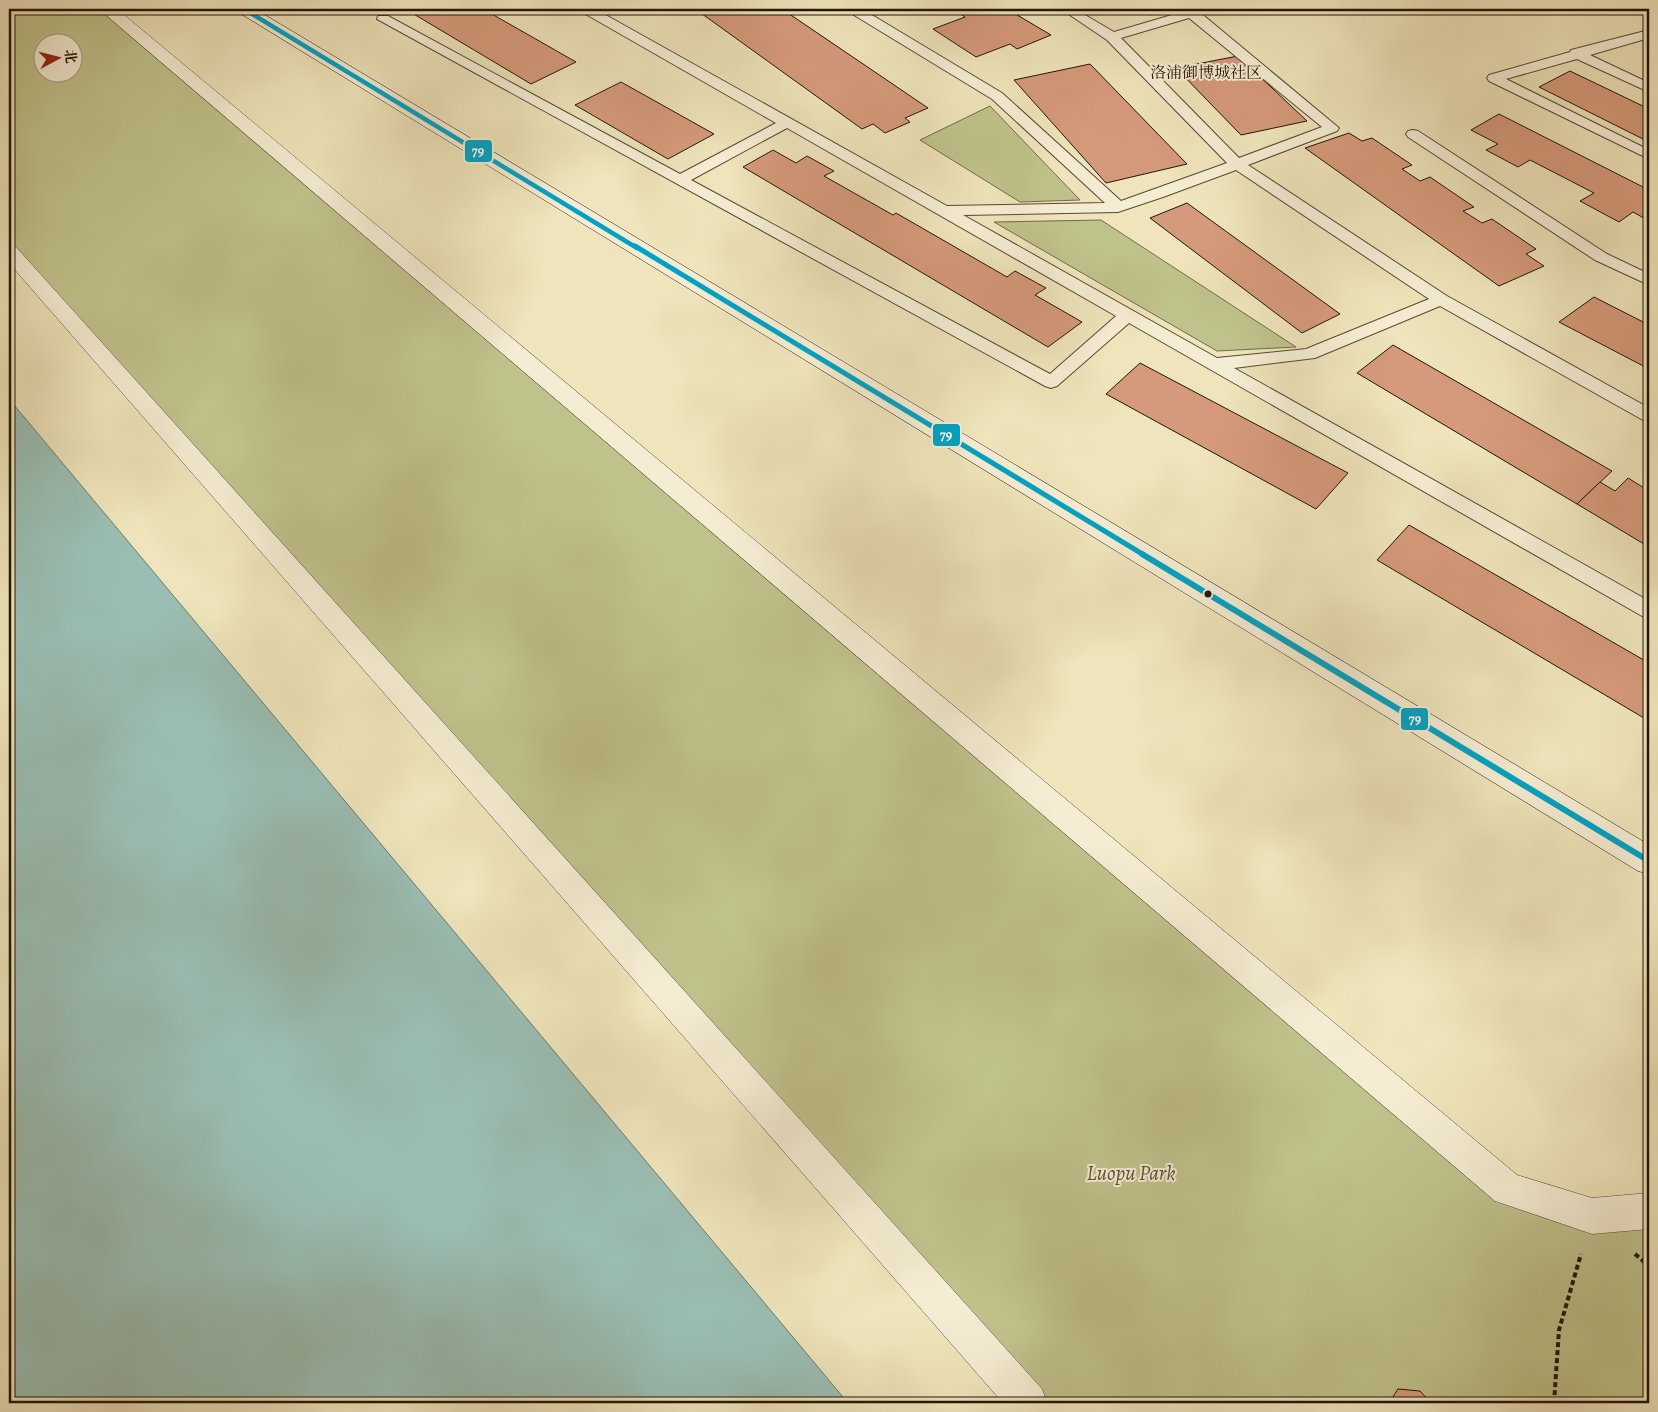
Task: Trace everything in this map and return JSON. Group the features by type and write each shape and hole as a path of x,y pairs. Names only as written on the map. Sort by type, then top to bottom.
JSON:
{"street":[{"path":"107,9 1507,1189 1592,1216 1649,1211"},
{"path":"244,9 1649,861"},
{"path":"9,251 1028,1403"}],"lane":[{"path":"586,9 1649,610"},
{"path":"853,9 997,96 1118,206"},
{"path":"1067,9 1112,36 1237,164 1440,300 1649,416"},
{"path":"945,211 1118,206 1158,194 1332,128 1190,11 1112,36"},
{"path":"383,19 1051,382 1128,315"},
{"path":"1649,34 1494,78 1649,155"},
{"path":"1576,54 1649,88"},
{"path":"680,180 788,122"},
{"path":"1413,134 1601,257 1649,280"},
{"path":"1216,364 1309,354 1440,300"}],"path":[{"path":"1554,1403 1559,1330 1592,1216"}],"green space":[{"name":"Luopu Park","path":"9,9 107,9 1507,1189 1592,1216 1649,1211 1649,1403 1028,1403 9,251"},
{"path":"990,106 1080,200 1020,202 920,140"},
{"path":"1101,220 1296,347 1217,351 994,222"}],"water":[{"path":"9,399 848,1403 9,1403"}],"building":[{"path":"421,9 483,9 576,62 531,84 412,13"},
{"path":"703,9 782,9 928,108 905,118 910,122 885,133 873,124 862,129 698,11"},
{"path":"953,9 1007,9 1051,35 1017,49 1010,44 976,57 933,29 965,17"},
{"path":"1141,9 1172,9 1149,15"},
{"path":"1238,56 1307,121 1241,135 1176,68"},
{"path":"1090,64 1187,164 1106,183 1014,80"},
{"path":"1570,71 1649,109 1649,142 1539,87"},
{"path":"621,82 714,134 668,159 575,105"},
{"path":"1499,114 1649,190 1649,221 1633,212 1619,222 1580,201 1594,193 1530,160 1518,167 1486,150 1498,144 1471,130"},
{"path":"1349,133 1362,141 1372,138 1412,165 1402,169 1420,181 1430,177 1474,207 1463,211 1482,223 1492,219 1536,249 1526,254 1544,266 1499,286 1305,148"},
{"path":"773,150 796,163 807,156 834,171 824,176 893,215 896,213 1007,277 1015,271 1046,288 1035,295 1082,322 1048,347 743,167"},
{"path":"1187,203 1340,314 1302,333 1150,218"},
{"path":"1594,297 1649,325 1649,369 1559,322"},
{"path":"1393,345 1612,471 1577,504 1357,373"},
{"path":"1140,363 1348,473 1316,509 1106,394"},
{"path":"1628,478 1649,491 1649,547 1577,504 1600,482 1615,491"},
{"path":"1409,525 1649,663 1649,721 1377,560"},
{"path":"1398,1389 1420,1391 1431,1403 1389,1403"}],"transit line":[{"name":"79","path":"244,9 1649,861"}],"district":[{"name":"洛浦御博城社区","path":"1206,73"}]}
